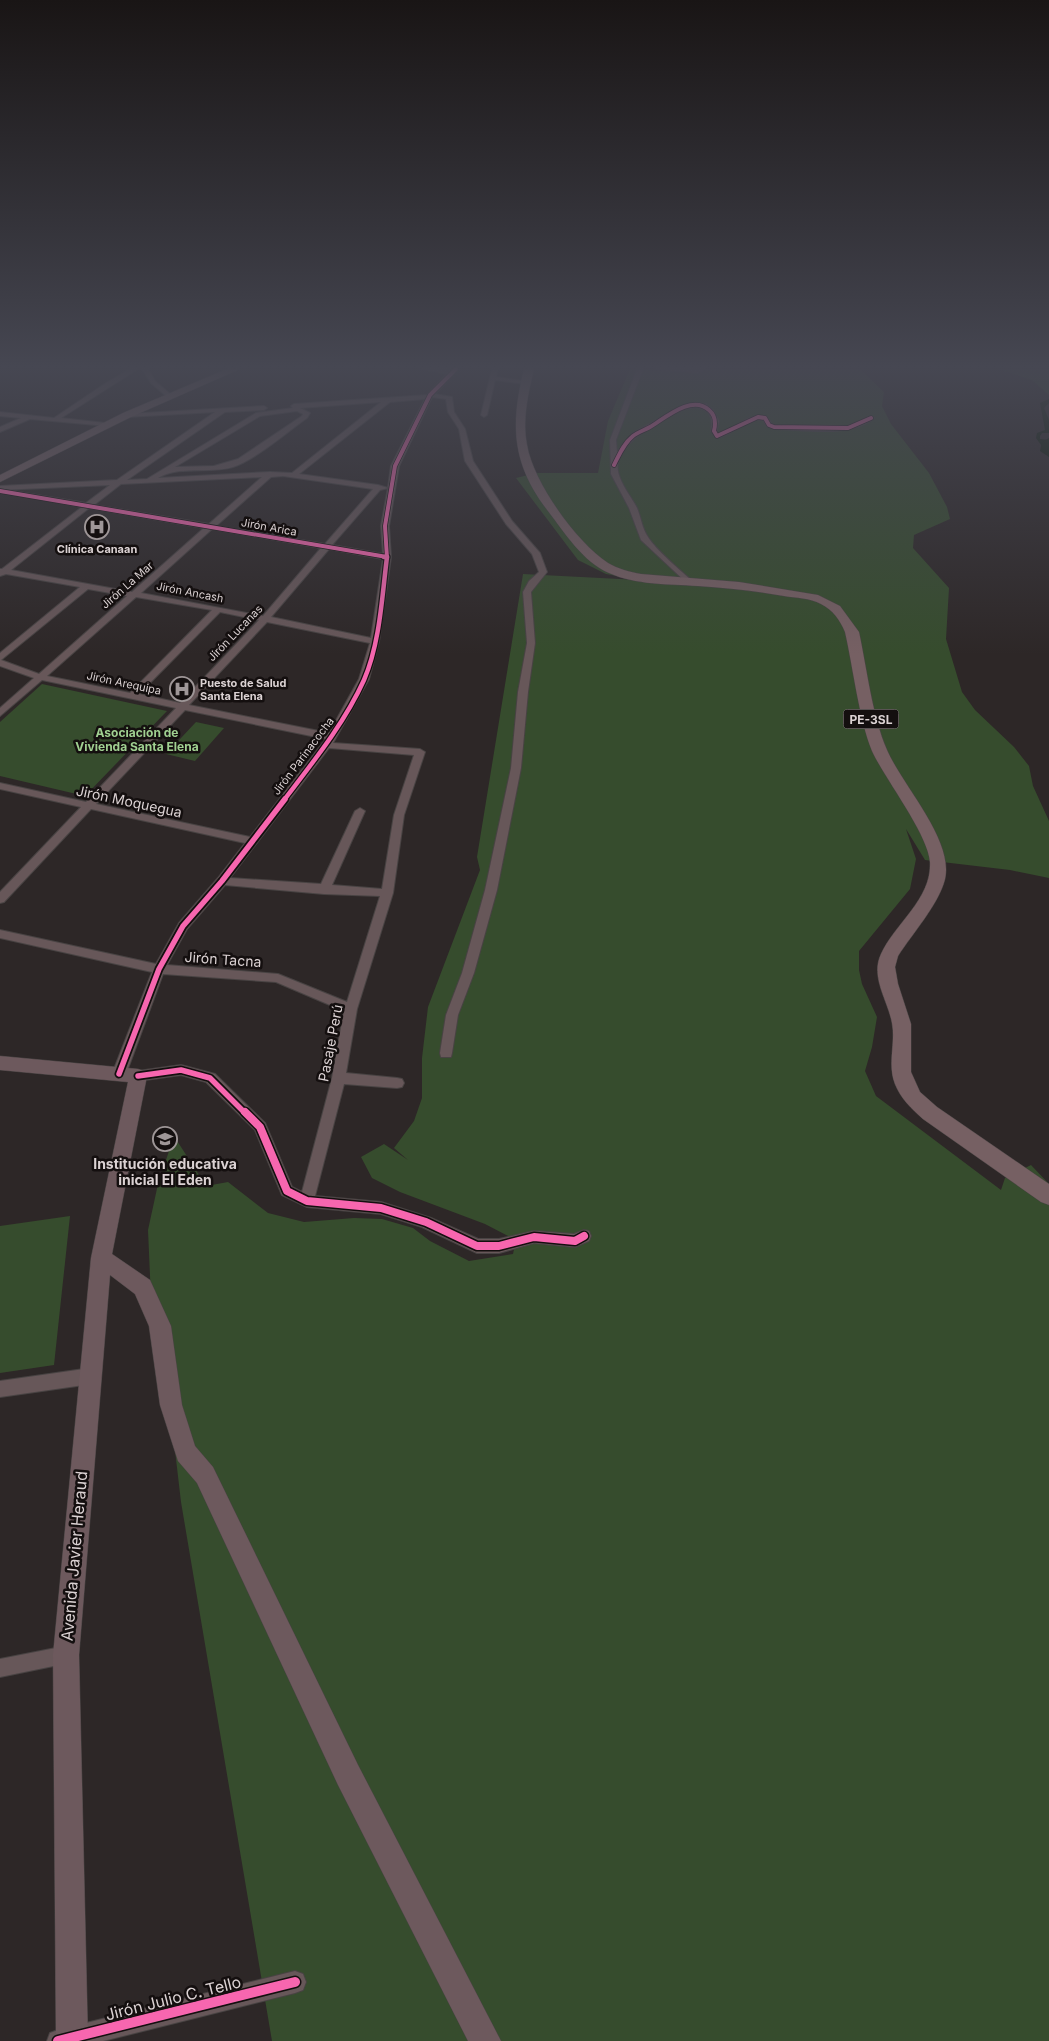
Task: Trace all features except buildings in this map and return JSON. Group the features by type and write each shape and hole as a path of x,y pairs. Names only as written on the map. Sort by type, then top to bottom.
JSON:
{"main road":[{"path":"0,479 29,464"},
{"name":"PE-3SL","path":"527,464 532,480 545,501 604,566 635,577 749,586 805,596 826,602 845,618 852,632 874,734 880,751 928,835 938,860 937,878 932,892 889,954 886,967 889,984 902,1024 901,1072 905,1084 913,1098 930,1113 1049,1196"},
{"path":"0,1063 128,1075"},
{"name":"Avenida Javier Heraud","path":"68,2040 66,1655 100,1258 128,1075"},
{"path":"100,1258 127,1274 143,1287 160,1326 171,1405 186,1453 205,1475 348,1775 485,2041"}],"street":[{"path":"1,572 144,464"},
{"path":"148,482 176,464"},
{"path":"167,470 220,468 231,464"},
{"path":"295,474 307,464"},
{"name":"Jirón Parinacocha","path":"128,1075 159,969 183,926 222,881 329,741 364,679 375,641 386,557 385,526 396,464"},
{"path":"446,1053 446,1039 452,1016 468,973 491,890 516,768 523,692 531,643 527,592 532,582 543,572 536,554 509,522 472,464"},
{"path":"614,465 615,474 633,508 644,538 688,582"},
{"path":"0,490 270,474 295,474 391,489"},
{"name":"Jirón La Mar","path":"0,713 270,474"},
{"name":"Jirón Lucanas","path":"0,899 264,619 378,487"},
{"name":"Jirón Arica","path":"0,490 88,507 386,557"},
{"name":"Jirón Ancash","path":"1,572 218,609 375,641"},
{"path":"0,658 85,587"},
{"path":"132,696 218,609"},
{"name":"Jirón Arequipa","path":"0,663 40,677 181,706 329,741 420,752"},
{"name":"Pasaje Perú","path":"307,1201 339,1078 351,1010 387,893 399,815 420,752"},
{"name":"Jirón Moquegua","path":"0,786 252,841"},
{"path":"324,890 360,811"},
{"path":"222,881 324,890 387,893"},
{"name":"Jirón Tacna","path":"0,934 159,969 278,978 351,1010"},
{"path":"128,1075 181,1070 210,1078 260,1127 286,1191 307,1201 381,1208 426,1222 477,1246 499,1246 534,1237 575,1242 584,1236"},
{"path":"339,1078 397,1082"},
{"path":"0,1389 90,1376"},
{"path":"0,1668 66,1655"},
{"name":"Jirón Julio C. Tello","path":"68,2040 294,1982"}],"green space":[{"path":"600,464 922,464 947,507 950,519 914,535 913,548 949,588 946,639 962,692 975,710 1014,747 1029,766 1033,786 1049,821 1049,878 1010,870 925,860 906,829 916,859 910,889 859,951 859,970 862,984 877,1017 872,1047 865,1071 876,1096 1001,1190 1005,1178 1031,1165 1049,1184 1049,2041 272,2041 181,1502 169,1399 151,1298 148,1230 158,1184 174,1136 206,1186 228,1182 268,1213 304,1222 354,1218 382,1219 413,1228 430,1241 469,1261 513,1254 516,1240 485,1224 400,1192 372,1178 361,1157 384,1144 408,1160 394,1148 414,1121 422,1098 422,1058 428,1007 480,870 477,857 523,574 639,580 606,574 578,560 516,478 536,473 598,473"},
{"path":"42,684 167,711 85,796 0,776 0,722"},
{"path":"196,722 224,728 195,761 166,754"},
{"path":"70,1216 54,1365 0,1373 0,1226"}],"cycle path":[{"path":"119,1074 159,969 183,926 222,881 332,737 364,679 375,641 387,557 385,526 396,464"},
{"path":"0,491 387,557"},
{"path":"138,1076 181,1070 210,1078 260,1127 287,1191 307,1201 381,1208 426,1222 477,1246 499,1246 534,1237 575,1241 584,1236"},
{"path":"58,2041 295,1982"}],"place":[{"name":"Clínica Canaan","path":"97,527"},
{"name":"Puesto de Salud Santa Elena","path":"182,689"},
{"name":"Institución educativa inicial El Eden","path":"165,1139"}],"district":[{"name":"Asociación de Vivienda Santa Elena","path":"137,739"}]}
